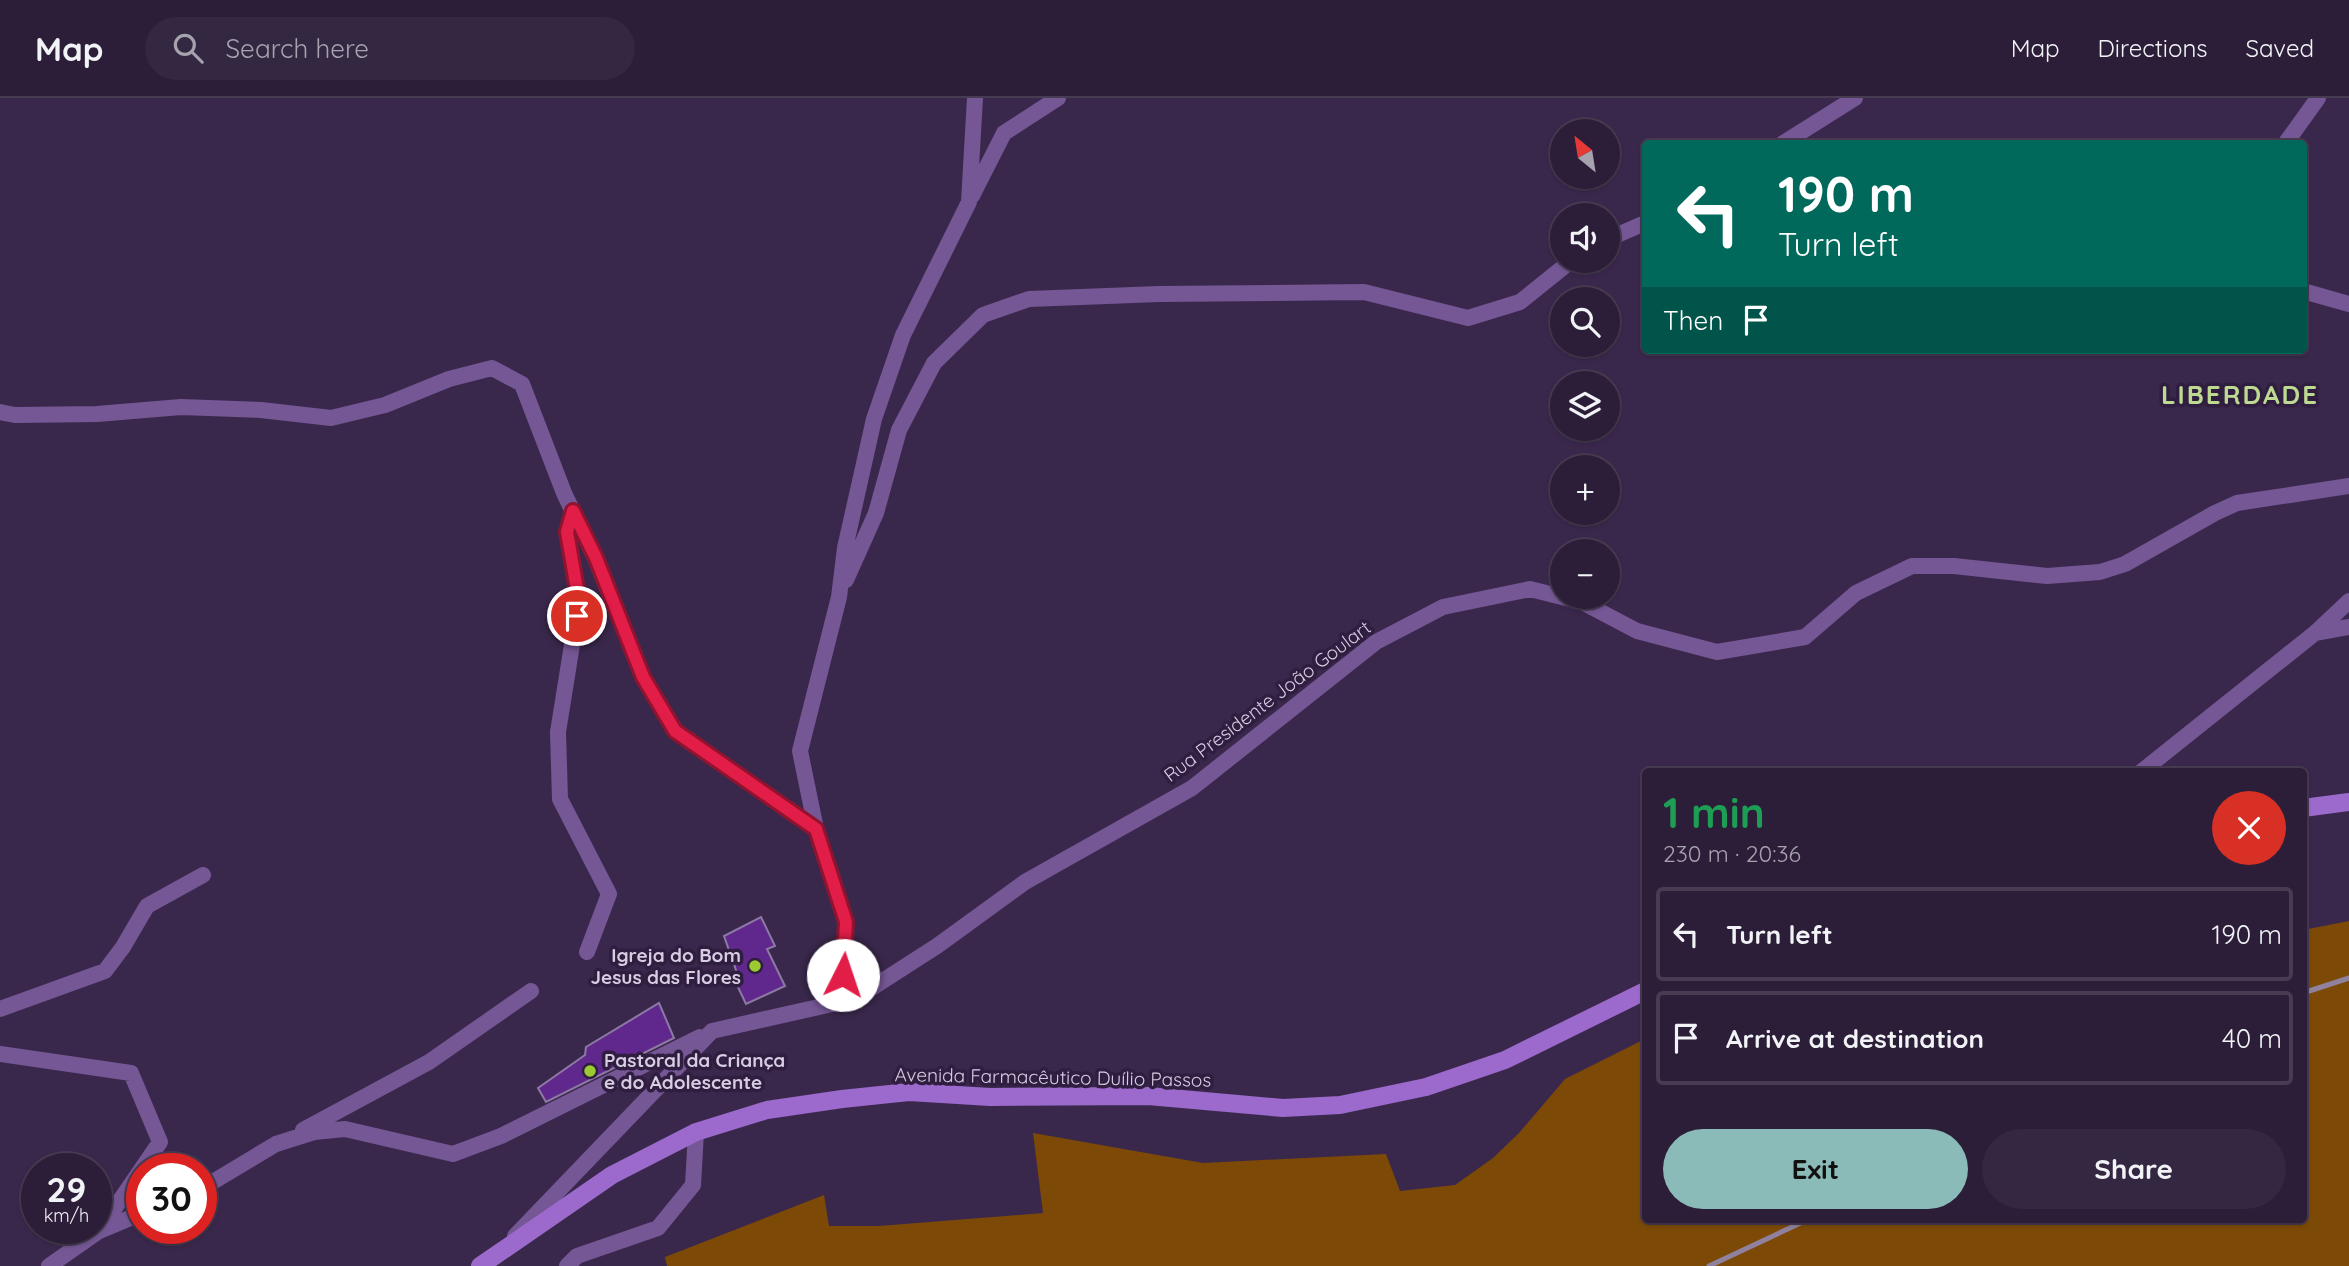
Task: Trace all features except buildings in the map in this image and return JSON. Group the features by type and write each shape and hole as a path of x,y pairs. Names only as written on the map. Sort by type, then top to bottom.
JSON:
{"main road":[{"path":"2307,808 2349,803"},
{"name":"Avenida Farmacêutico Duílio Passos","path":"480,1266 612,1175 696,1132 767,1110 909,1092 990,1097 1148,1096 1283,1108 1340,1105 1426,1087 1492,1065 1642,992"}],"street":[{"path":"969,202 975,98"},
{"path":"841,1002 846,922 816,829 800,751 839,597 845,548 874,419 903,335 1004,133 1058,98"},
{"path":"1788,140 1855,98"},
{"path":"2288,140 2318,98"},
{"path":"1620,234 1642,224"},
{"path":"839,597 876,513 899,430 934,363 984,315 1029,299 1159,294 1364,292 1468,318 1520,302 1557,273"},
{"path":"2307,292 2349,304"},
{"path":"0,412 15,415 97,414 181,407 261,410 331,418 385,405 449,379 492,368 522,384 643,677 675,731 816,829"},
{"name":"Rua Presidente João Goulart","path":"217,1179 276,1144 314,1132 345,1129 453,1154 501,1136 712,1031 841,1002 867,990 937,946 1025,882 1192,788 1376,642 1443,607 1530,589 1583,601 1637,631 1717,652 1805,637 1856,593 1912,566 1954,566 2047,576 2100,572 2125,564 2237,503 2349,486"},
{"path":"573,511 567,532 579,601 558,732 560,799 609,894 587,952"},
{"path":"2146,768 2315,633 2349,601"},
{"path":"2315,633 2349,627"},
{"path":"0,1009 105,971 147,906 203,875"},
{"path":"276,1144 429,1062 531,991"},
{"path":"501,1251 712,1031"},
{"path":"0,1054 131,1073 160,1142 112,1212"},
{"path":"567,1266 577,1256 658,1228 693,1185 696,1132"},
{"path":"49,1266 80,1244"}],"shaded area":[{"path":"2349,921 2349,1266 667,1266 665,1257 824,1195 829,1226 879,1226 1043,1213 1033,1133 1203,1163 1386,1154 1400,1191 1455,1185 1493,1158 1519,1133 1565,1079 1642,1040 1642,1223 2307,1223 2307,929"}],"railway":[{"path":"2307,992 2349,978"},
{"path":"1709,1266 1801,1223"}],"place":[{"name":"Igreja do Bom Jesus das Flores","path":"755,966"},
{"name":"Pastoral da Criança e do Adolescente","path":"590,1071"}],"district":[{"name":"LIBERDADE","path":"2240,394"}],"route":[{"path":"577,616 579,601 567,532 573,511 596,558 643,677 675,731 816,829 846,922 843,975"}]}
